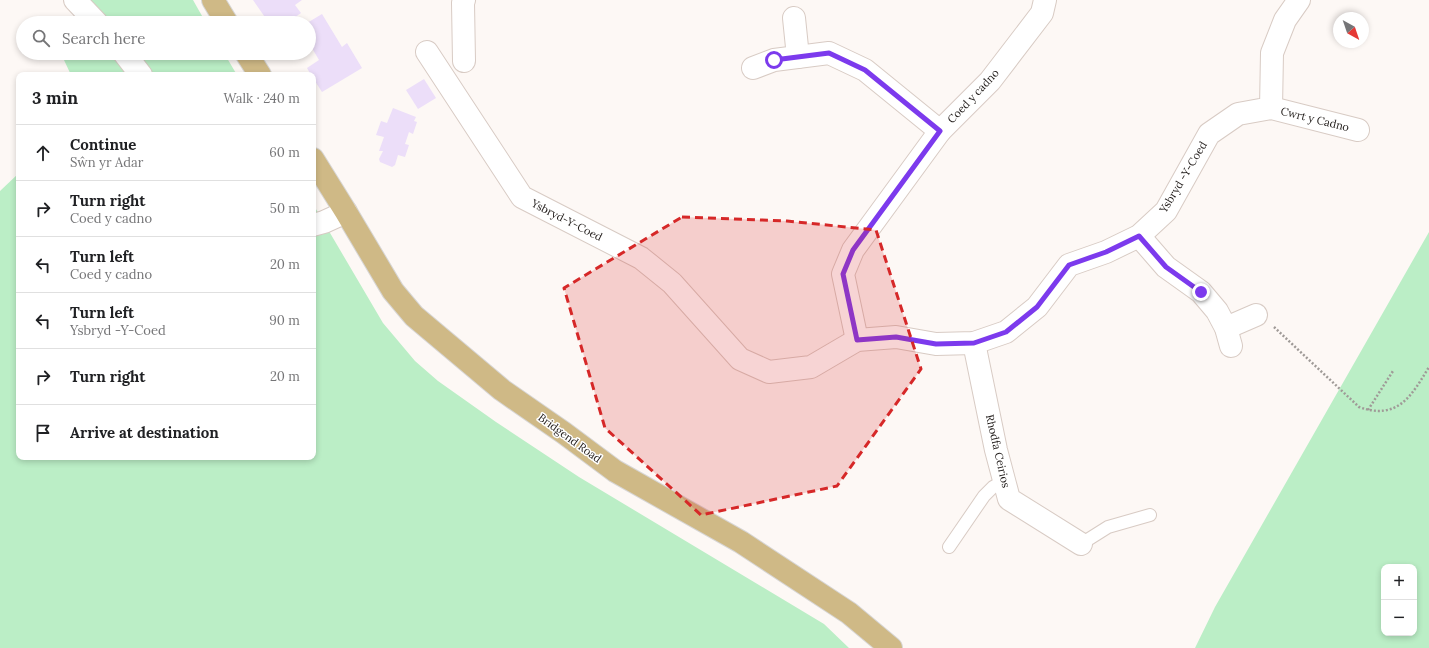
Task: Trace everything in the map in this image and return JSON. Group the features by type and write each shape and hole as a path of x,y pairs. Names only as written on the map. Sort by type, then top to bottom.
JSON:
{"main road":[{"path":"213,0 223,16"},
{"path":"250,60 258,72"},
{"name":"Bridgend Road","path":"316,164 393,291 414,316 502,390 615,471 741,542 849,612 891,648"}],"street":[{"path":"75,0 90,16"},
{"path":"441,75 469,58 463,3 464,0"},
{"name":"Coed y cadno","path":"857,340 843,274 853,250 940,131 990,81 1042,13 1045,0"},
{"path":"1271,108 1272,53 1285,20 1299,0"},
{"path":"794,18 798,57"},
{"name":"Ysbryd-Y-Coed","path":"426,52 522,197 641,258 672,282 740,358"},
{"path":"753,68 774,60 829,53 865,70 940,131"},
{"path":"129,60 139,72"},
{"name":"Cwrt y Cadno","path":"1271,108 1358,130"},
{"name":"Ysbryd -Y-Coed","path":"740,358 770,372 811,367 857,340 896,337 936,344 974,343 1006,332 1037,307 1069,265 1106,252 1139,236 1166,211 1209,134 1238,114 1271,108"},
{"path":"316,224 346,212"},
{"path":"1139,236 1166,267 1201,292 1217,311 1229,338 1256,315"},
{"name":"Rhodfa Ceirios","path":"974,343 996,450 1009,499 1081,544"}],"lane":[{"path":"949,547 984,496 1004,481"},
{"path":"1081,544 1108,527 1150,515"}],"path":[{"path":"1256,315 1264,317 1360,407 1368,410 1384,410 1396,407 1406,401 1414,392 1429,367"},
{"path":"1368,410 1393,371"}],"highlighted area":[{"path":"682,217 787,221 876,230 921,369 837,486 701,515 605,428 564,288"}],"green space":[{"path":"82,0 193,0 202,16 74,16 79,3"},
{"path":"64,60 228,60 235,72 70,72"},
{"path":"16,176 16,460 316,460 316,209 383,323 415,361 438,381 496,422 579,477 824,624 849,648 0,648 0,191"},
{"path":"1429,232 1429,648 1195,648 1215,607"}],"building":[{"path":"253,0 302,0 295,5 301,13 297,16 264,16"},
{"path":"322,14 342,47 347,43 362,68 322,92 316,83 316,72 309,72 307,68 319,60 316,55 316,18"},
{"path":"424,79 436,98 418,109 406,90"},
{"path":"393,108 416,117 414,121 417,122 413,134 409,132 405,144 409,145 405,157 398,155 395,165 392,167 380,162 379,159 383,151 379,151 384,137 376,135 381,121 387,123"}],"route":[{"path":"774,60 829,53 865,70 940,131 853,250 843,274 857,340 896,337 936,344 974,343 1006,332 1037,307 1069,265 1106,252 1139,236 1166,267 1201,292"}]}
